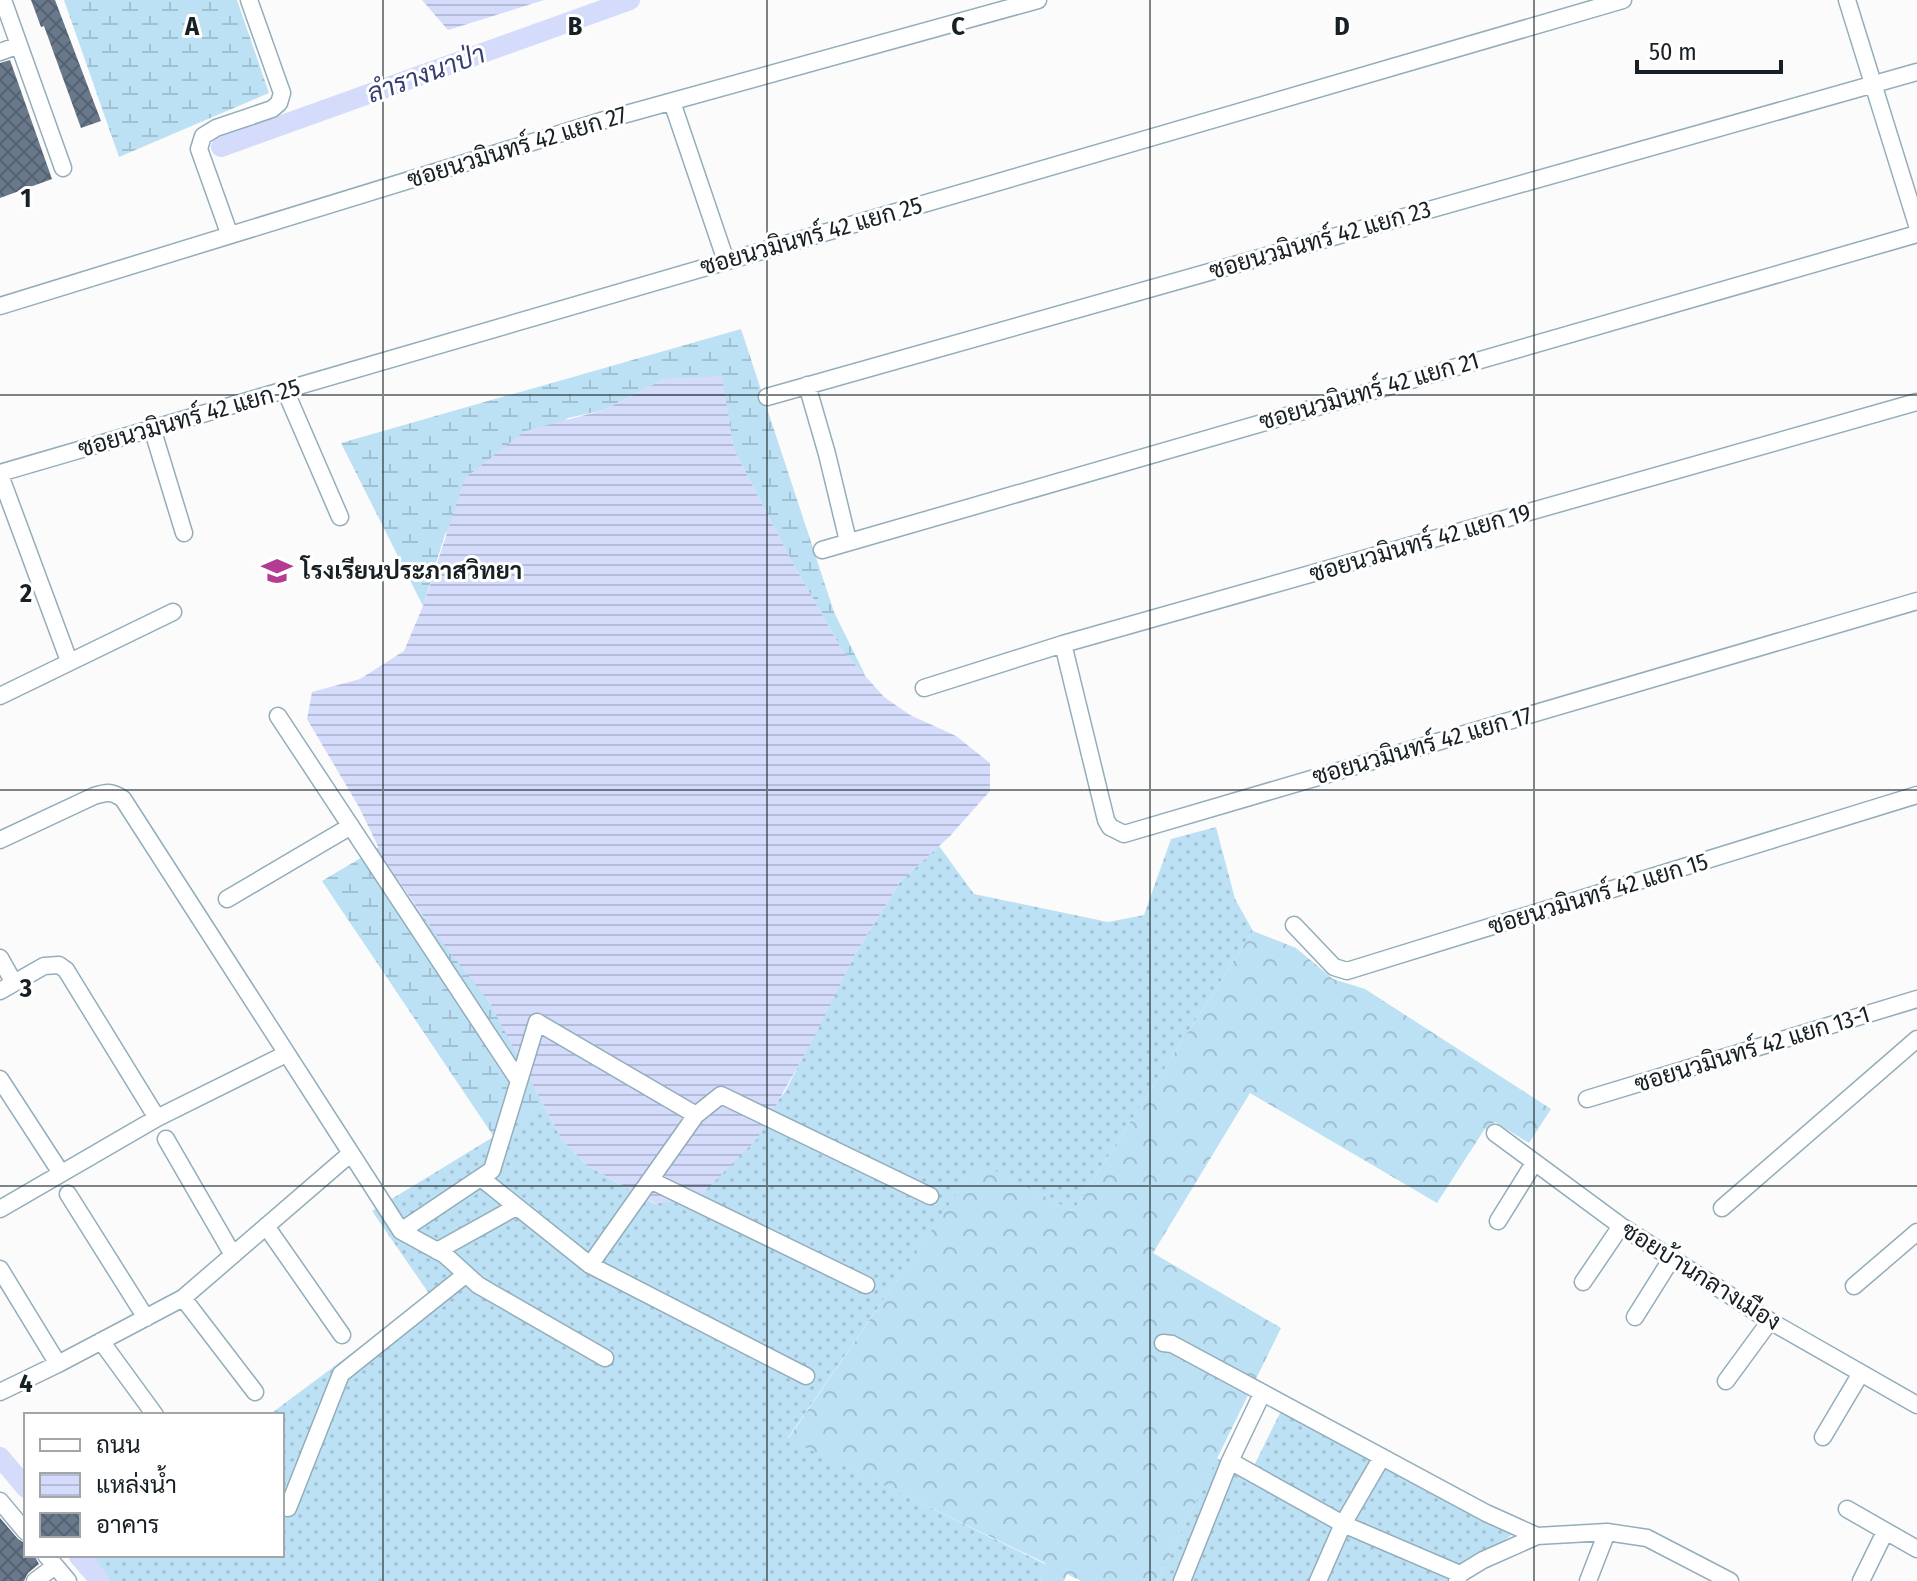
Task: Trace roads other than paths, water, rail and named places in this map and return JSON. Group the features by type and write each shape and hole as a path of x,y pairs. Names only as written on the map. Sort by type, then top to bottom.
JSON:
{"street":[{"path":"3,0 63,168"},
{"path":"229,233 199,149 203,136 216,128 272,109 279,103 282,93 249,0"},
{"name":"ซอยนวมินทร์ 42 แยก 27","path":"0,306 229,233 672,102 1038,0"},
{"name":"ซอยนวมินทร์ 42 แยก 25","path":"0,474 1623,0"},
{"path":"1847,0 1917,225"},
{"path":"0,52 19,45"},
{"name":"ซอยนวมินทร์ 42 แยก 23","path":"767,397 1917,72"},
{"path":"672,102 726,261"},
{"name":"ซอยนวมินทร์ 42 แยก 21","path":"822,550 1917,234"},
{"path":"807,385 848,541"},
{"path":"285,390 340,517"},
{"name":"ซอยนวมินทร์ 42 แยก 19","path":"924,688 1063,644 1917,402"},
{"path":"152,428 184,533"},
{"path":"0,474 69,661"},
{"name":"ซอยนวมินทร์ 42 แยก 17","path":"1063,644 1106,820 1110,827 1124,834 1917,601"},
{"path":"0,696 173,612"},
{"path":"278,716 519,1081"},
{"path":"0,840 94,796 106,792 115,793 123,799 401,1231 437,1251 478,1285 605,1358"},
{"name":"ซอยนวมินทร์ 42 แยก 15","path":"1294,925 1334,967 1347,971 1917,795"},
{"path":"227,899 351,826"},
{"path":"0,958 7,987 51,964 66,970 157,1118"},
{"name":"ซอยนวมินทร์ 42 แยก 13-1","path":"1587,1099 1917,999"},
{"path":"401,1231 492,1170 537,1022 696,1115"},
{"path":"1722,1208 1917,1039"},
{"path":"0,1209 157,1118 286,1054"},
{"path":"0,1079 61,1173"},
{"path":"590,1265 696,1115 721,1095 930,1196"},
{"name":"ซอยบ้านกลางเมือง","path":"1495,1133 1621,1226 1770,1321 1917,1405"},
{"path":"166,1139 233,1255"},
{"path":"0,1392 183,1298 350,1154"},
{"path":"1498,1221 1534,1163"},
{"path":"481,1178 590,1265 806,1376"},
{"path":"650,1180 866,1285"},
{"path":"68,1194 146,1318"},
{"path":"437,1251 516,1207"},
{"path":"266,1226 342,1335"},
{"path":"1583,1282 1621,1226"},
{"path":"1854,1286 1917,1232"},
{"path":"1635,1317 1672,1258"},
{"path":"0,1269 58,1364"},
{"path":"288,1508 341,1374 465,1275"},
{"path":"183,1298 255,1392"},
{"path":"1726,1381 1770,1321"},
{"path":"101,1341 154,1413"},
{"path":"1163,1343 1172,1344 1486,1513 1537,1536"},
{"path":"1823,1437 1861,1373"},
{"path":"1182,1581 1230,1461 1262,1394"},
{"path":"1318,1581 1343,1524 1382,1457"},
{"path":"1230,1461 1343,1524 1458,1578 1483,1560 1537,1536 1607,1532 1647,1538 1725,1580"},
{"path":"0,1501 24,1530"},
{"path":"1847,1509 1917,1549"},
{"path":"1588,1581 1607,1532"},
{"path":"1861,1581 1885,1532"},
{"path":"35,1581 50,1560 68,1581"}],"water":[{"path":"422,0 544,0 448,30"},
{"path":"722,376 734,450 842,650 884,697 910,715 956,736 990,763 990,791 950,836 900,882 855,954 817,1032 757,1139 703,1193 656,1204 588,1166 562,1140 490,1003 387,865 359,807 307,719 312,692 360,679 404,651 423,606 465,478 525,431 604,410 664,379"}],"waterway":[{"name":"ลำรางนาป่า","path":"221,147 630,0"},
{"path":"0,1457 24,1486"},
{"path":"80,1557 100,1581"}],"place":[{"name":"โรงเรียนประภาสวิทยา","path":"277,571"}]}
